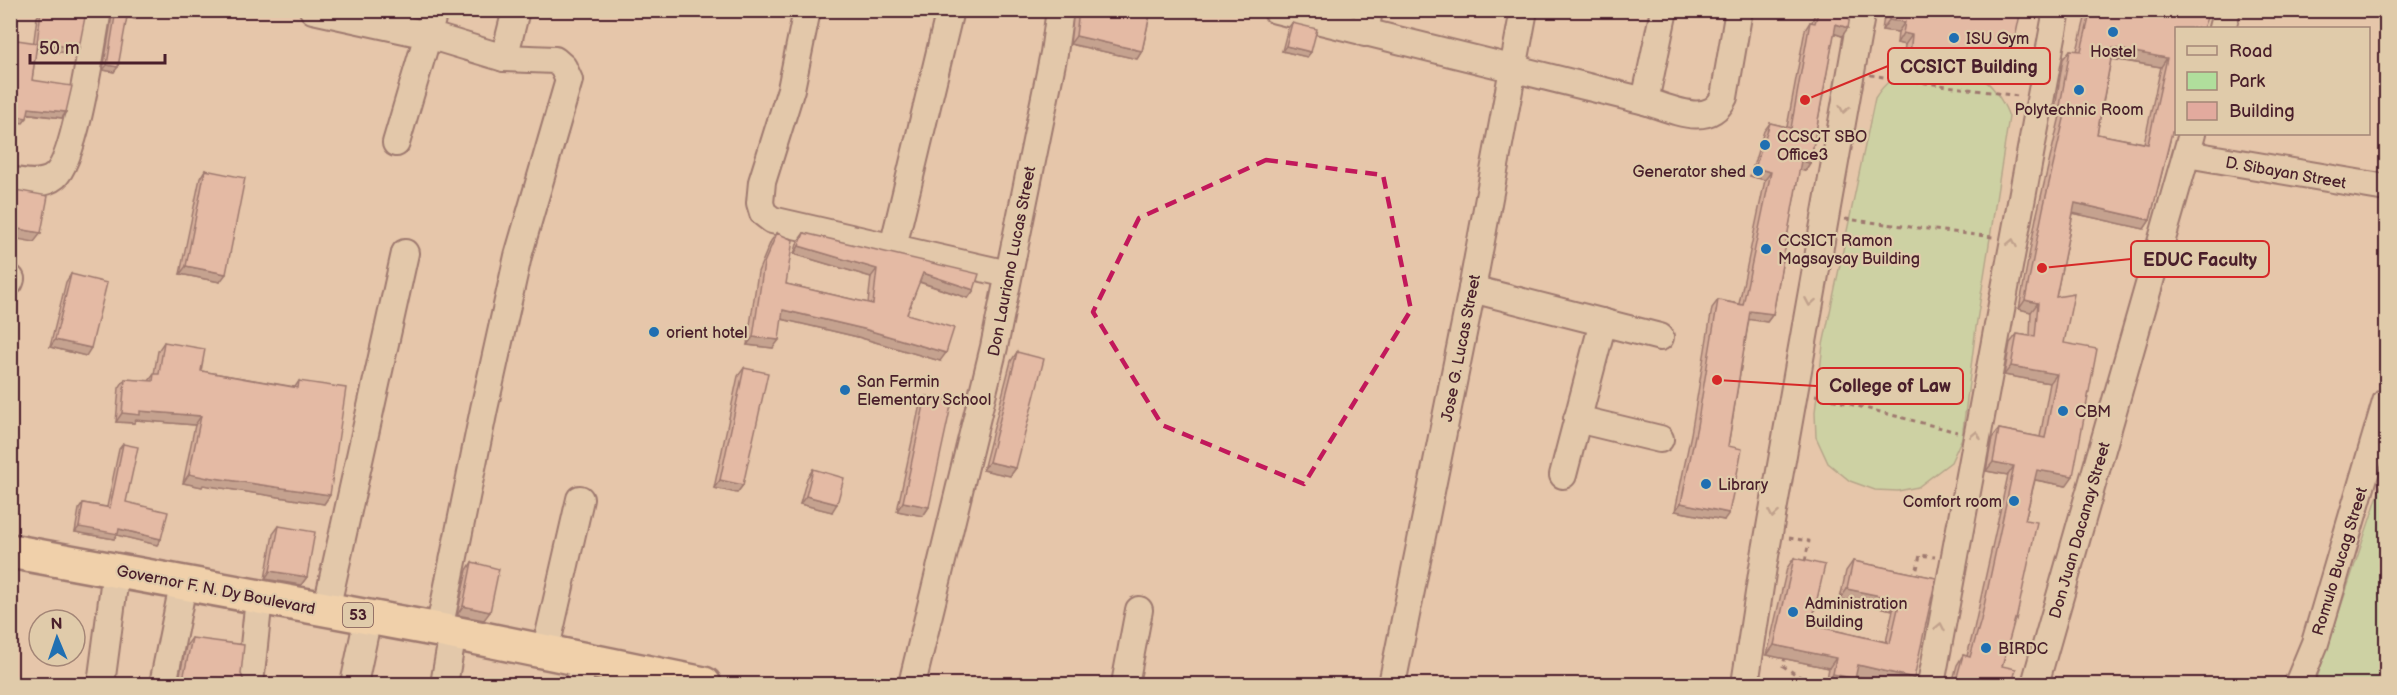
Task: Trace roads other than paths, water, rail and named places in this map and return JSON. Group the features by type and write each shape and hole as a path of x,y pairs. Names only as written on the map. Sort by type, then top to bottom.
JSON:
{"highway":[{"name":"Governor F. N. Dy Boulevard","path":"10,551 545,652 581,672 704,684"}],"street":[{"path":"10,180 41,182 54,177 63,167 72,144 98,10"},
{"path":"313,10 428,35 504,58 555,60 563,67 569,80 518,256 482,420 446,632 444,684"},
{"path":"396,143 434,10"},
{"path":"504,58 516,10"},
{"path":"807,10 791,90 762,182 760,203 763,213 772,220 1008,274"},
{"path":"892,247 950,10"},
{"name":"Don Lauriano Lucas Street","path":"912,684 964,478 994,347 1054,53 1060,10"},
{"path":"1276,10 1367,22 1512,69 1645,101 1687,114 1703,116 1720,106 1724,97 1739,10"},
{"name":"Jose G. Lucas Street","path":"1392,684 1472,289 1524,10"},
{"path":"1645,101 1664,10"},
{"path":"1745,684 1769,535 1862,10"},
{"path":"1931,684 2057,10"},
{"path":"2222,27 2227,10"},
{"name":"D. Sibayan Street","path":"2189,144 2386,188"},
{"name":"Don Juan Dacanay Street","path":"2035,684 2189,144"},
{"path":"326,610 405,253"},
{"path":"1472,289 1660,337"},
{"path":"1563,475 1603,321"},
{"name":"Romulo Bucag Street","path":"2298,684 2315,643 2384,417"},
{"path":"1577,419 1660,439"},
{"path":"545,652 580,499"},
{"path":"101,684 116,570"},
{"path":"164,684 183,585"},
{"path":"250,684 259,598"},
{"path":"1125,684 1139,610"},
{"path":"354,684 368,617"}],"place":[{"name":"Hostel","path":"2113,32"},
{"name":"ISU Gym","path":"1954,38"},
{"name":"Polytechnic Room","path":"2079,90"},
{"name":"CCSICT Building","path":"1805,100"},
{"name":"CCSCT SBO Office3","path":"1765,145"},
{"name":"Generator shed","path":"1758,171"},
{"name":"CCSICT Ramon Magsaysay Building","path":"1766,249"},
{"name":"EDUC Faculty","path":"2042,268"},
{"name":"orient hotel","path":"654,332"},
{"name":"College of Law","path":"1717,380"},
{"name":"San Fermin Elementary School","path":"845,390"},
{"name":"CBM","path":"2063,411"},
{"name":"Library","path":"1706,484"},
{"name":"Comfort room","path":"2014,501"},
{"name":"Administration Building","path":"1793,612"},
{"name":"BIRDC","path":"1986,648"}]}
